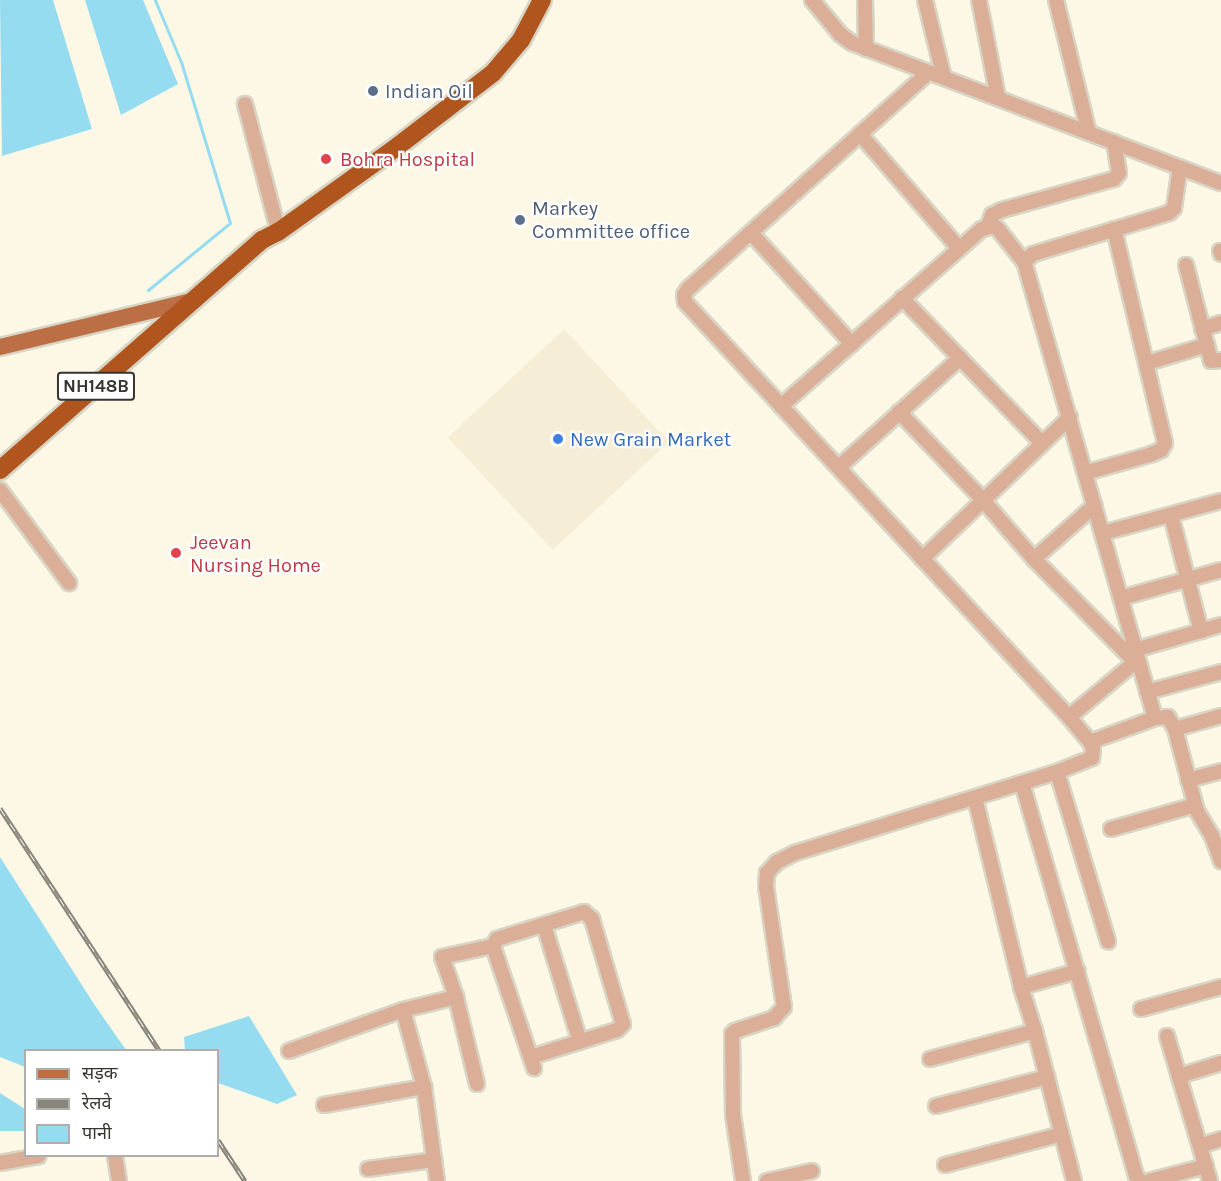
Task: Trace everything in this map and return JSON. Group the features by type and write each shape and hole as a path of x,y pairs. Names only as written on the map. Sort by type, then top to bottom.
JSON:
{"highway":[{"name":"NH148B","path":"0,470 262,240 276,222 407,128 486,66 517,37 529,0"},
{"name":"NH148B","path":"262,240 278,232 436,118 493,73 542,0"}],"main road":[{"path":"0,347 192,302"}],"street":[{"path":"812,0 841,35 866,49 1221,183"},
{"path":"865,0 866,49"},
{"path":"925,0 944,78"},
{"path":"979,0 998,98"},
{"path":"1056,0 1089,133"},
{"path":"740,1180 733,1115 732,1035 735,1030 774,1018 783,1007 766,887 767,873 777,862 795,854 1057,772 1092,758 1093,748 1090,742 1070,717 689,307 684,296 928,72"},
{"path":"245,104 276,222"},
{"path":"860,134 958,247"},
{"path":"988,226 992,215 996,212 1114,179 1119,173 1114,142"},
{"path":"1024,262 1034,254 1170,213 1174,208 1180,167"},
{"path":"781,406 958,247 988,226 994,226 1005,235 1024,262 1103,533 1136,660 1155,718"},
{"path":"1085,473 1161,450 1165,443 1114,229"},
{"path":"751,233 852,344"},
{"path":"1186,265 1211,361 1221,360"},
{"path":"902,298 1042,443"},
{"path":"1202,329 1221,323"},
{"path":"1147,363 1207,345"},
{"path":"839,467 960,357"},
{"path":"899,412 1034,558 1136,660"},
{"path":"922,559 1070,417"},
{"path":"0,490 69,583"},
{"path":"1103,533 1221,501"},
{"path":"1034,558 1095,505"},
{"path":"1171,515 1202,631"},
{"path":"1121,598 1221,570"},
{"path":"1070,717 1136,660 1221,625"},
{"path":"1147,692 1221,672"},
{"path":"1175,729 1221,716"},
{"path":"1090,742 1155,718 1168,717 1175,729 1195,805 1217,834 1221,861"},
{"path":"1188,780 1221,771"},
{"path":"1057,772 1108,941"},
{"path":"1022,783 1136,1176 1140,1181"},
{"path":"975,798 1021,987 1035,1031 1074,1181"},
{"path":"1111,829 1195,805"},
{"path":"477,1084 456,997 442,957 493,946 497,939 584,912 592,919 623,1024 617,1030 580,1042 533,1063 493,946"},
{"path":"544,925 580,1042"},
{"path":"1021,987 1078,971"},
{"path":"1141,1009 1221,987"},
{"path":"290,1051 403,1010 456,997"},
{"path":"403,1010 424,1087 437,1181"},
{"path":"930,1059 1035,1031"},
{"path":"1167,1036 1209,1181"},
{"path":"1179,1076 1221,1063"},
{"path":"936,1106 1047,1077"},
{"path":"324,1105 424,1087"},
{"path":"945,1165 1062,1134"},
{"path":"1200,1146 1221,1139"},
{"path":"0,1162 27,1157"},
{"path":"115,1157 119,1181"},
{"path":"368,1169 434,1160"},
{"path":"1149,1181 1206,1166"},
{"path":"767,1181 812,1171"}],"shaded area":[{"name":"New Grain Market","path":"564,329 669,442 553,550 448,437"}],"water":[{"path":"0,0 53,0 92,129 2,156"},
{"path":"85,0 143,0 178,84 121,115"},
{"path":"0,857 125,1049 24,1049 24,1067 0,1057"},
{"path":"249,1016 297,1095 277,1104 219,1083 219,1049 185,1049 184,1037"},
{"path":"0,1093 24,1108 24,1131 0,1131"}],"waterway":[{"path":"148,290 230,223 181,62 155,0"}],"railway":[{"path":"0,808 158,1049"},
{"path":"219,1142 245,1181"}],"place":[{"name":"Indian Oil","path":"373,91"},
{"name":"Bohra Hospital","path":"326,159"},
{"name":"Markey Committee office","path":"520,220"},
{"name":"New Grain Market","path":"558,439"},
{"name":"Jeevan Nursing Home","path":"176,553"}]}
